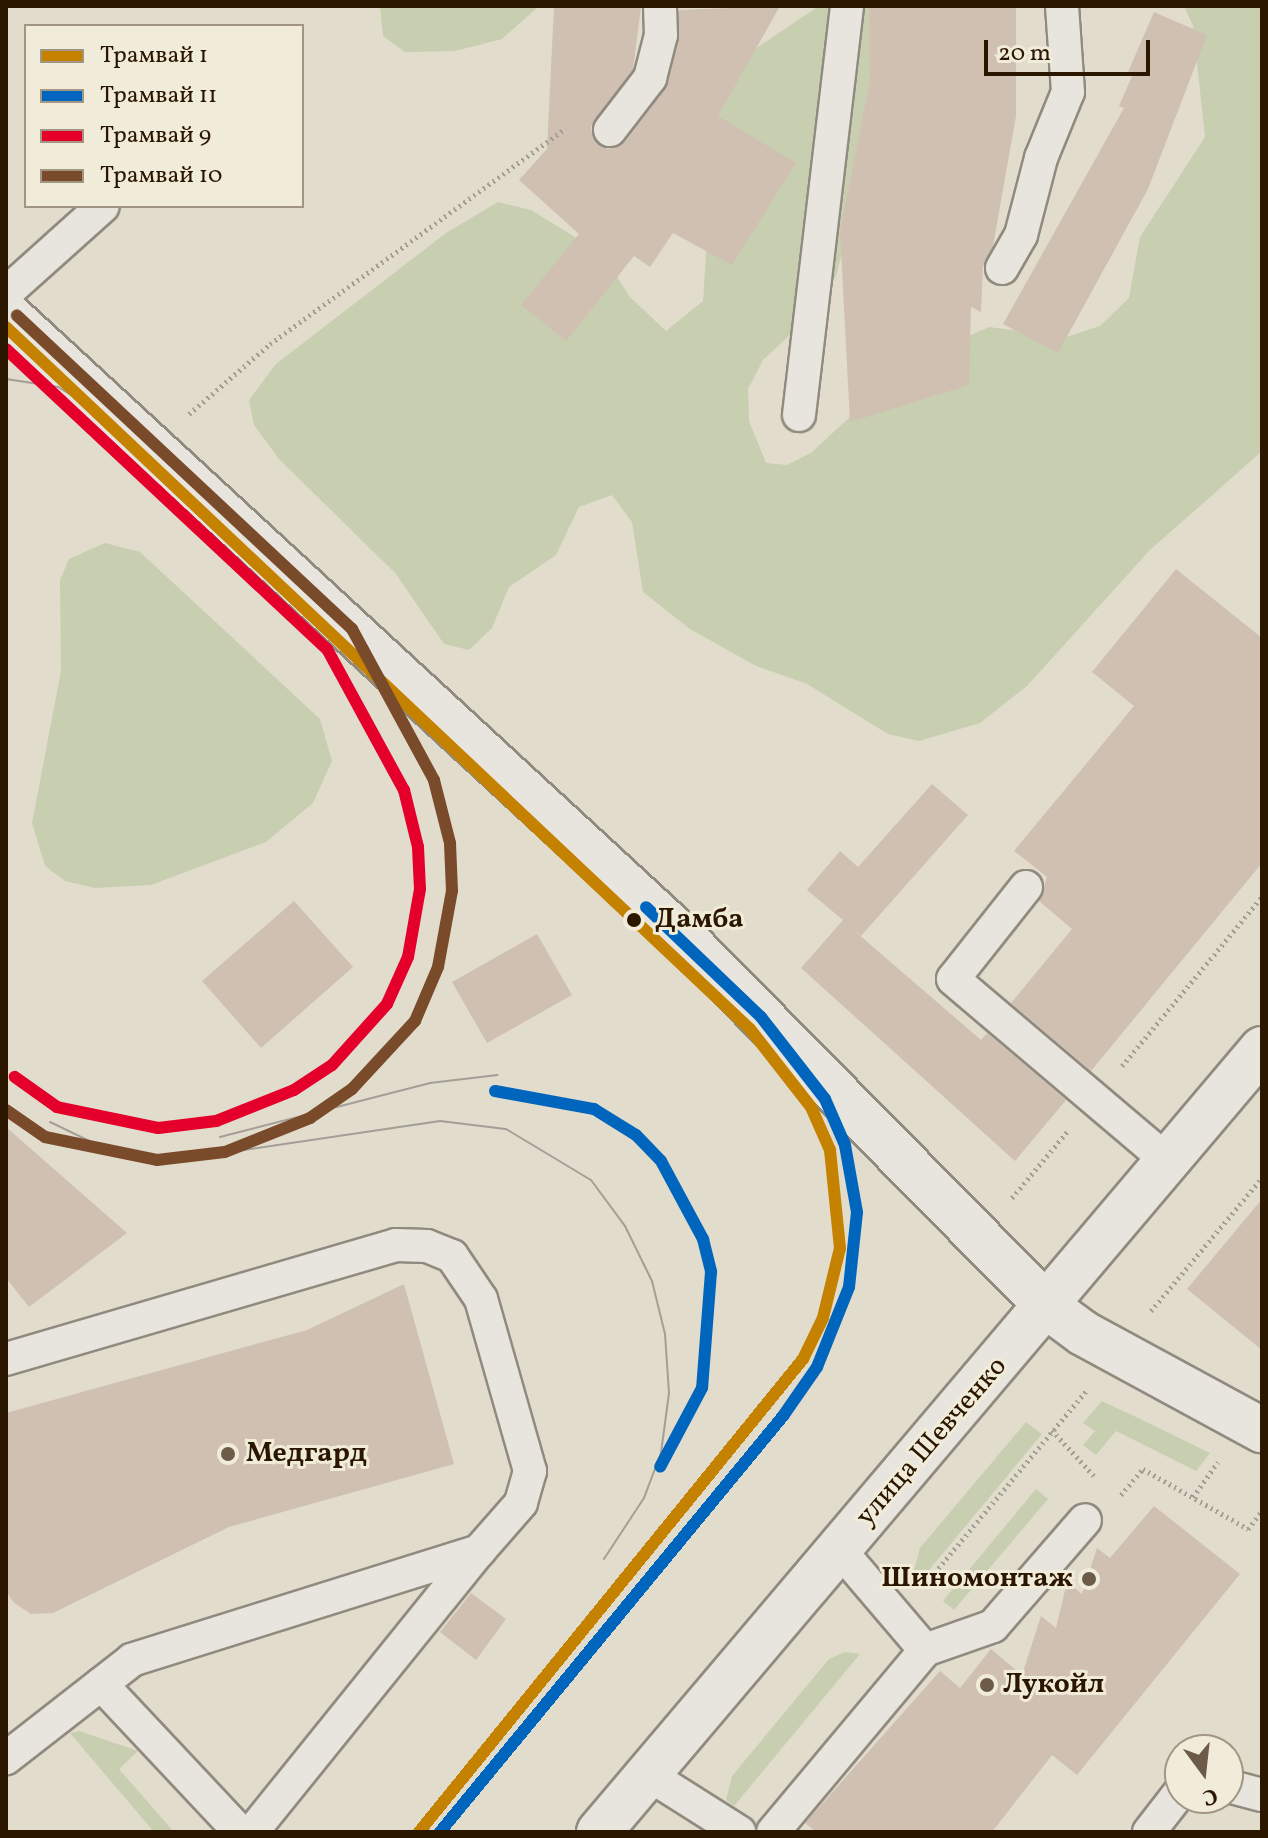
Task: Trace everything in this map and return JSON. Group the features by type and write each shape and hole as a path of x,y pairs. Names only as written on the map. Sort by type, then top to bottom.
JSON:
{"street":[{"path":"6,313 690,944 1048,1307 1118,1353 1262,1430"},
{"name":"улица Шевченко","path":"599,1832 1048,1307 1262,1049"}],"lane":[{"path":"610,130 650,78 660,6"},
{"path":"799,415 847,6"},
{"path":"1002,268 1021,235 1041,158 1068,92 1062,6"},
{"path":"6,293 101,208"},
{"path":"1026,887 953,979 1169,1162"},
{"path":"6,1359 396,1245 427,1246 452,1256 481,1299 526,1444 530,1471 521,1503 252,1832"},
{"path":"773,1832 925,1650 993,1626 1098,1512"},
{"path":"839,1549 925,1650"},
{"path":"6,1758 132,1660 479,1551"},
{"path":"101,1684 240,1832"},
{"path":"649,1775 739,1832"},
{"path":"1149,1832 1164,1813"}],"path":[{"path":"183,418 270,344 553,137 572,125 610,130"},
{"path":"1005,1206 1262,897"},
{"path":"897,1618 1262,1178"},
{"path":"1052,1430 1078,1452"},
{"path":"1193,1497 1224,1454"},
{"path":"1098,1512 1143,1469 1248,1529 1262,1511"}],"green space":[{"path":"380,6 539,6 502,39 455,51 405,52 383,36"},
{"path":"819,6 870,6 884,25 862,173 837,273 823,304 763,360 748,389 749,421 766,463 787,465 811,453 907,364 989,327 1066,337 1100,326 1129,298 1140,237 1205,137 1193,26 1184,6 1262,6 1262,451 1149,551 1027,686 980,723 919,741 888,734 807,684 756,666 690,629 643,592 632,522 612,495 579,507 556,555 509,587 492,628 469,650 444,644 396,574 279,459 254,425 249,400 276,364 446,233 498,202 531,210 604,255 629,296 666,331 703,301 716,107 755,49"},
{"path":"105,543 140,552 320,719 332,761 313,803 266,842 151,885 95,888 65,881 45,866 32,823 61,671 60,580 69,559"},
{"path":"1102,1401 1210,1453 1196,1471 1116,1431 1096,1455 1083,1445 1095,1431 1083,1423"},
{"path":"1026,1422 1042,1434 920,1581 914,1570 920,1548"},
{"path":"1036,1489 1048,1499 954,1610 943,1601"},
{"path":"845,1652 860,1654 734,1806 726,1800 732,1776 829,1659"},
{"path":"79,1731 138,1751 119,1769 174,1832 154,1832 70,1733"}],"building":[{"path":"554,6 641,7 633,70 591,127 593,138 608,149 625,142 665,89 679,39 679,10 780,6 718,116 796,163 732,265 673,233 650,267 634,256 566,341 521,305 579,234 519,180 547,149"},
{"path":"869,6 1016,6 1016,116 993,246 983,267 981,312 971,307 969,385 850,422 840,231 870,80"},
{"path":"1154,12 1207,35 1148,189 1058,353 1003,324 1124,108 1119,106 1133,74 1128,72"},
{"path":"1176,569 1262,638 1262,863 1091,1071 1011,1003 1072,929 1039,901 1047,877 1014,851 1134,706 1092,672"},
{"path":"932,784 968,815 861,936 850,927 981,1040 987,1033 1066,1100 1015,1161 801,968 843,920 807,890 840,851 858,867"},
{"path":"294,901 353,967 261,1048 202,981"},
{"path":"537,934 572,995 487,1043 452,982"},
{"path":"6,1127 127,1233 29,1307 6,1278"},
{"path":"1262,1199 1262,1350 1187,1289"},
{"name":"Медгард","path":"404,1284 454,1464 229,1527 53,1613 31,1614 13,1602 6,1591 6,1413 307,1330"},
{"path":"1154,1506 1240,1574 1077,1775 1052,1755 992,1832 816,1832 805,1823 940,1671 960,1688 991,1649 1022,1675 1041,1616 1056,1628 1067,1582 1082,1594 1097,1548 1110,1558"},
{"path":"471,1593 506,1619 476,1660 440,1632"}],"tram line":[{"name":"10","path":"6,1110 45,1137 157,1160 225,1152 310,1118 352,1089 415,1021 438,967 452,891 450,843 434,780 352,629 17,315"},
{"name":"1","path":"6,327 750,1029 811,1107 830,1150 840,1248 823,1318 803,1359 419,1832"},
{"name":"9","path":"6,349 327,649 404,790 418,847 420,889 408,957 387,1004 332,1065 294,1090 216,1121 158,1128 57,1107 15,1077"},
{"path":"6,379 58,387 96,410"},
{"name":"11","path":"440,1832 783,1416 817,1367 849,1287 857,1212 845,1145 825,1099 761,1017 646,907"},
{"path":"220,1137 430,1083 498,1075"},
{"name":"11","path":"495,1091 594,1109 636,1135 661,1161 703,1239 711,1272 702,1388 660,1467"},
{"path":"50,1122 106,1149 169,1161 440,1121 506,1129 591,1180 625,1226 652,1281 665,1334 669,1393 661,1453 644,1498 604,1559"}],"place":[{"name":"Дамба","path":"634,920"},
{"name":"Медгард","path":"228,1454"},
{"name":"Шиномонтаж","path":"1089,1579"},
{"name":"Лукойл","path":"987,1685"}]}
